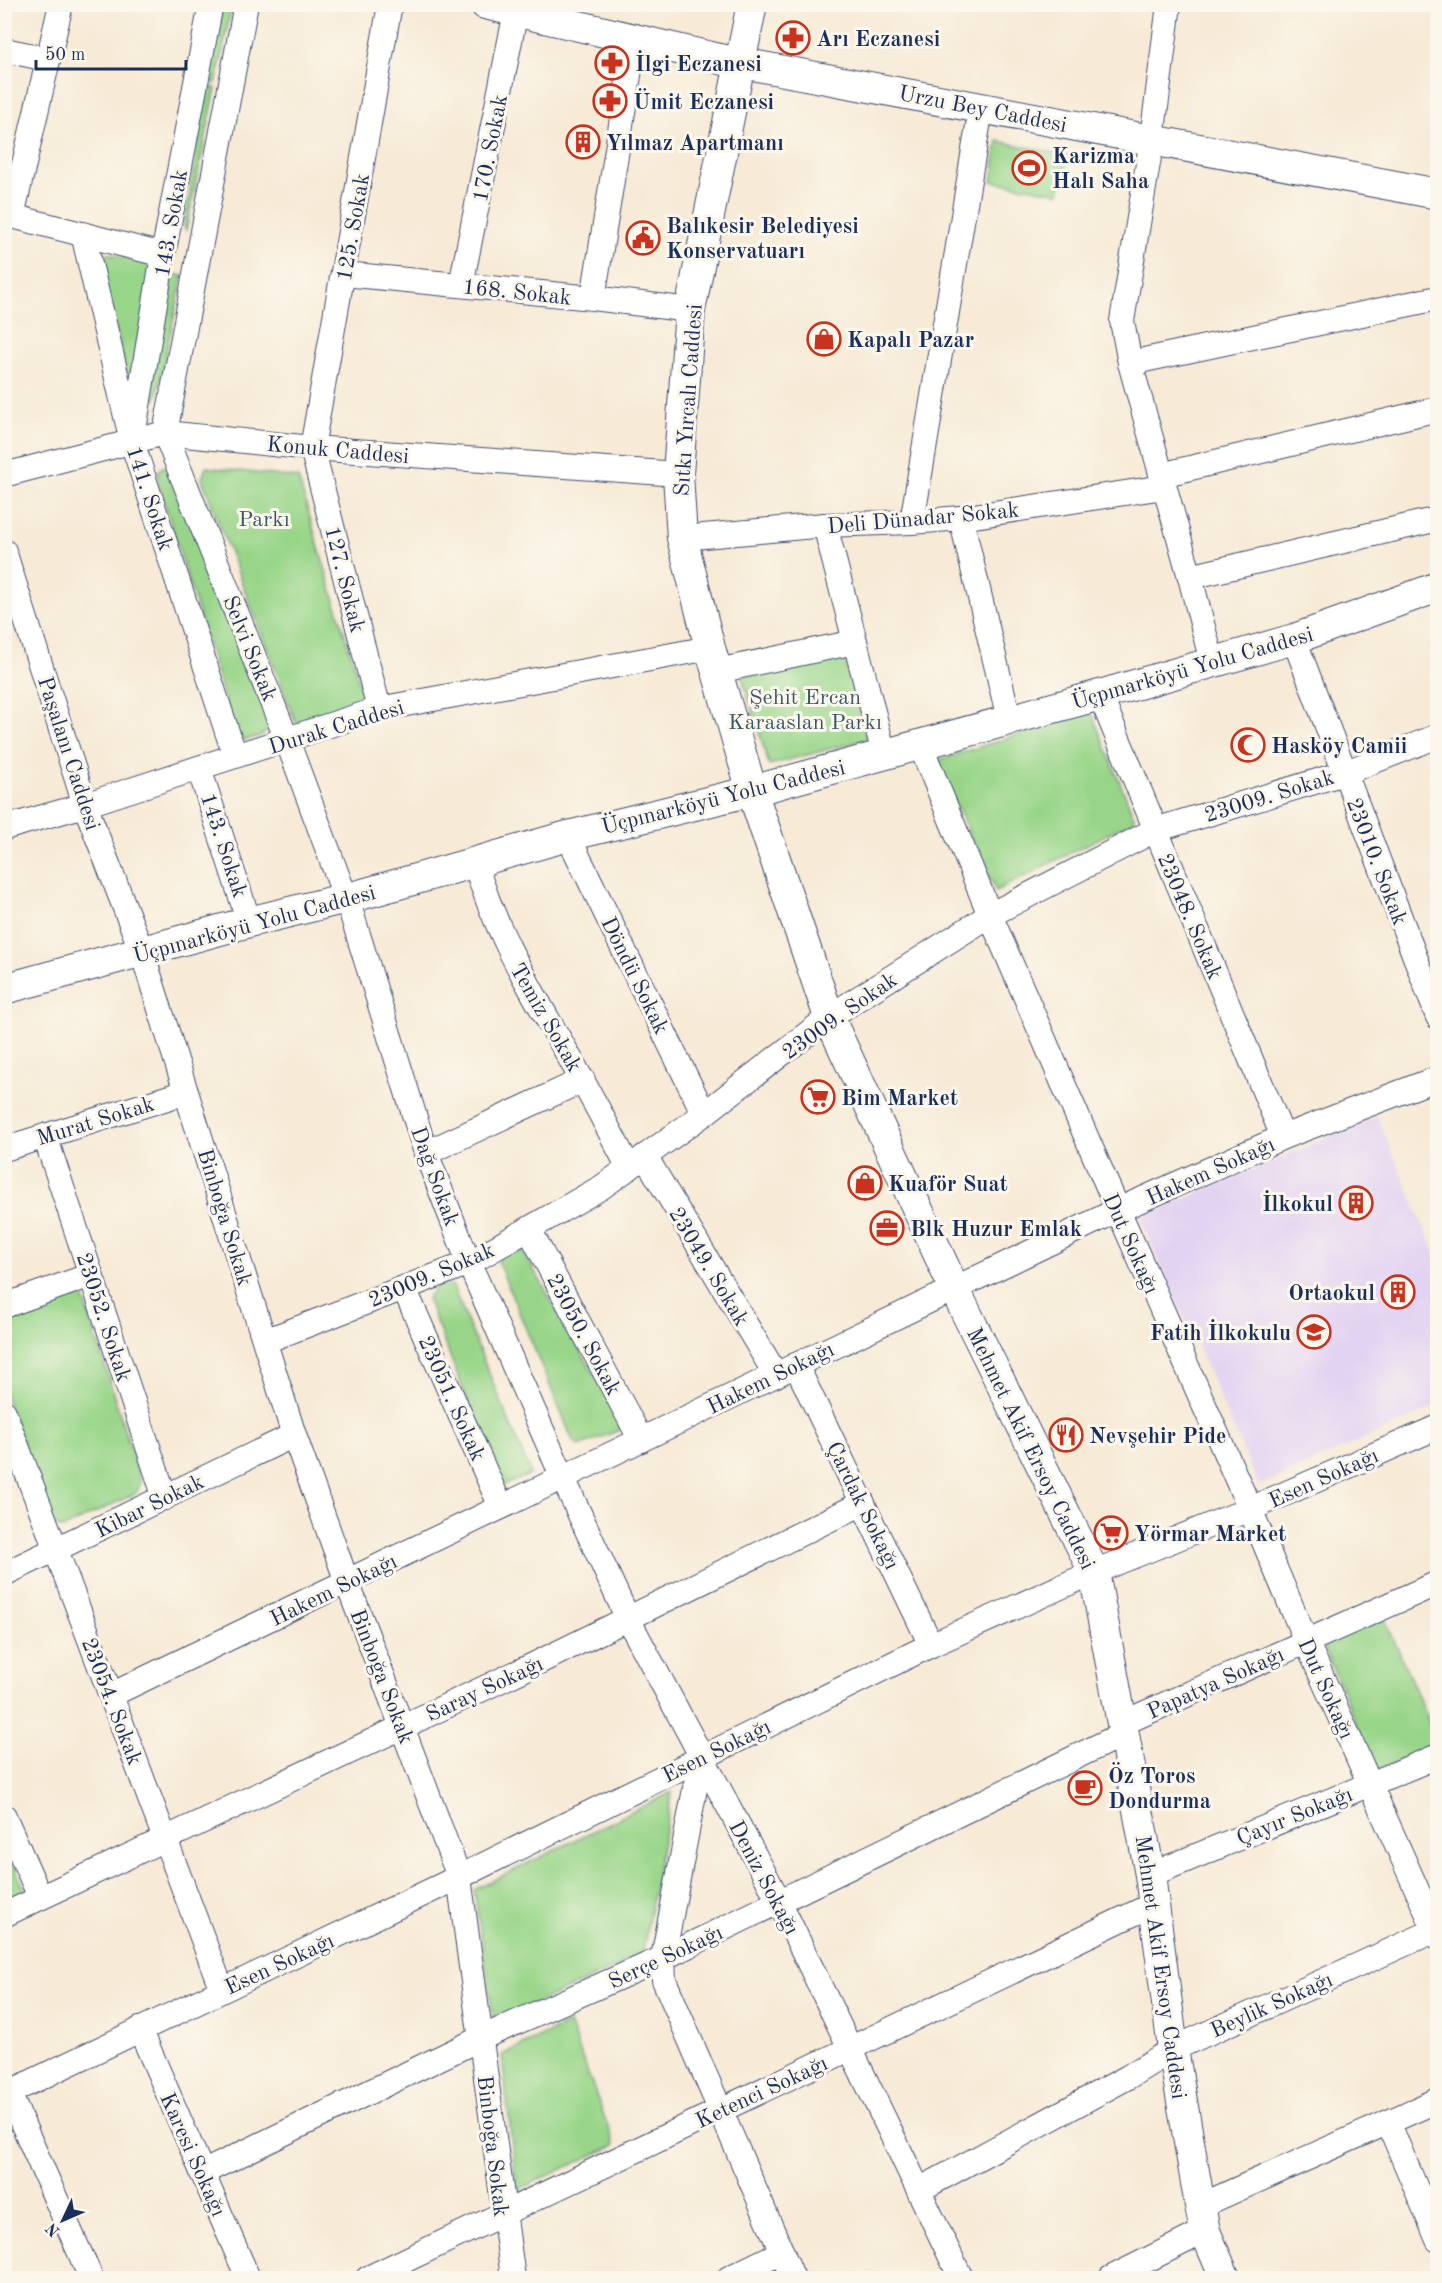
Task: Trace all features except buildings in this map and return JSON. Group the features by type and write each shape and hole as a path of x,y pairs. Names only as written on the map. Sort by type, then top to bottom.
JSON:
{"main road":[{"name":"Urzu Bey Caddesi","path":"485,4 741,62 1437,194"},
{"name":"Sıtkı Yırcalı Caddesi","path":"752,4 690,310 678,474 682,538 713,660 752,791"},
{"name":"Üçpınarköyü Yolu Caddesi","path":"4,989 568,836 752,791 1100,695 1294,639 1437,587"},
{"name":"Mehmet Akif Ersoy Caddesi","path":"752,791 829,1017 954,1288 1094,1572 1150,1875 1173,2049 1203,2219 1226,2278"}],"street":[{"path":"61,4 8,215 163,255"},
{"name":"143. Sokak","path":"132,442 163,255 211,4"},
{"name":"143. Sokak","path":"165,433 246,4"},
{"name":"125. Sokak","path":"312,448 390,4"},
{"path":"1169,4 1152,140 1122,321 1130,363 1212,662"},
{"name":"170. Sokak","path":"461,285 516,11"},
{"path":"593,298 635,38"},
{"path":"4,50 48,59"},
{"path":"912,522 981,108"},
{"name":"141. Sokak","path":"83,234 132,442 235,756"},
{"name":"168. Sokak","path":"344,274 593,298 690,310"},
{"path":"1130,363 1437,298"},
{"name":"Deli Dünadar Sokak","path":"682,538 825,525 962,518 1162,481 1437,409"},
{"name":"Konuk Caddesi","path":"4,476 165,433 312,448 678,474"},
{"name":"Selvi Sokak","path":"165,433 287,740 345,898"},
{"name":"127. Sokak","path":"312,448 379,709"},
{"path":"962,518 1010,719"},
{"path":"1190,577 1437,519"},
{"path":"825,525 884,754"},
{"name":"Paşalanı Caddesi","path":"4,551 85,805 142,952"},
{"name":"23010. Sokak","path":"1294,639 1437,1017"},
{"name":"Durak Caddesi","path":"4,828 85,805 379,709 713,660 855,642"},
{"name":"23048. Sokak","path":"1100,695 1283,1137"},
{"name":"23009. Sokak","path":"265,1341 469,1263 602,1187 704,1114 829,1017 990,915 1155,830 1344,773 1437,736"},
{"name":"Dut Sokağı","path":"920,744 990,915 1118,1210 1369,1784 1437,1932"},
{"name":"143. Sokak","path":"199,768 249,922"},
{"name":"Döndü Sokak","path":"568,836 704,1114"},
{"name":"Temiz Sokak","path":"475,862 479,878 511,955 583,1080 637,1162"},
{"name":"Dağ Sokak","path":"345,898 426,1153 469,1263 562,1478"},
{"name":"Binboğa Sokak","path":"142,952 294,1435 459,1877 513,2278"},
{"name":"Hakem Sokağı","path":"111,1695 1118,1210 1283,1137 1437,1078"},
{"path":"426,1153 583,1080"},
{"name":"Murat Sokak","path":"4,1149 186,1092"},
{"name":"23052. Sokak","path":"45,1136 165,1498"},
{"name":"23049. Sokak","path":"637,1162 786,1370"},
{"name":"23050. Sokak","path":"529,1229 641,1440"},
{"path":"4,1306 91,1275"},
{"name":"23051. Sokak","path":"404,1288 501,1507"},
{"name":"Çardak Sokağı","path":"786,1370 863,1503 932,1645"},
{"name":"23054. Sokak","path":"4,1412 222,1989"},
{"name":"Esen Sokağı","path":"6,2090 140,2030 459,1877 932,1645 1094,1572 1250,1509 1437,1428"},
{"name":"Kibar Sokak","path":"4,1574 294,1435"},
{"name":"Deniz Sokağı","path":"562,1478 628,1619 779,1901 961,2278"},
{"name":"Saray Sokağı","path":"4,1915 628,1619 863,1503"},
{"name":"Papatya Sokağı","path":"1124,1728 1306,1641 1437,1582"},
{"name":"Serçe Sokağı","path":"202,2173 481,2038 663,1958 1124,1728"},
{"name":"Çayır Sokağı","path":"1150,1875 1437,1756"},
{"path":"701,1757 663,1958 664,1980 793,2278"},
{"path":"4,1816 40,1897"},
{"name":"Ketenci Sokağı","path":"368,2278 1154,1904"},
{"name":"Beylik Sokağı","path":"919,2190 1128,2077 1173,2049 1437,1932"},
{"name":"Karesi Sokağı","path":"140,2030 248,2278"},
{"path":"6,2090 92,2278"},
{"path":"1111,2278 1203,2219 1388,2122 1437,2100"},
{"path":"1388,2122 1437,2240"},
{"path":"729,2278 782,2252"}],"shaded area":[{"name":"Fatih İlkokulu","path":"1377,1116 1437,1258 1437,1406 1259,1486 1140,1218"}],"green space":[{"path":"222,5 232,5 216,83 207,81"},
{"path":"207,86 216,88 186,230 184,227"},
{"name":"Karizma Halı Saha","path":"998,141 1068,156 1059,193 992,181"},
{"path":"106,253 153,264 133,373 127,374 99,260"},
{"path":"174,274 183,276 156,399 147,397"},
{"path":"162,467 168,467 272,727 253,738 240,740 235,733 158,481 158,472"},
{"name":"Parkı","path":"206,467 298,478 365,702 300,725 296,723 202,479"},
{"name":"Şehit Ercan Karaaslan Parkı","path":"843,653 867,739 769,765 742,677"},
{"path":"1091,711 1135,820 996,891 936,761"},
{"path":"520,1246 622,1423 620,1430 579,1446 573,1441 498,1262 501,1254"},
{"path":"437,1285 452,1285 531,1474 502,1486 427,1299"},
{"path":"82,1292 141,1483 136,1493 62,1529 54,1525 5,1395 5,1319"},
{"path":"1384,1617 1437,1740 1437,1745 1377,1771 1322,1643"},
{"path":"672,1792 642,1956 494,2022 474,1890"},
{"path":"4,1844 26,1892 4,1903"},
{"path":"569,2023 615,2145 517,2190 502,2055"}],"place":[{"name":"Arı Eczanesi","path":"793,38"},
{"name":"İlgi Eczanesi","path":"612,63"},
{"name":"Ümit Eczanesi","path":"610,101"},
{"name":"Yılmaz Apartmanı","path":"583,142"},
{"name":"Karizma Halı Saha","path":"1029,168"},
{"name":"Balıkesir Belediyesi Konservatuarı","path":"643,238"},
{"name":"Kapalı Pazar","path":"824,339"},
{"name":"Hasköy Camii","path":"1248,745"},
{"name":"Bim Market","path":"818,1097"},
{"name":"Kuaför Suat","path":"865,1183"},
{"name":"İlkokul","path":"1356,1203"},
{"name":"Blk Huzur Emlak","path":"887,1228"},
{"name":"Ortaokul","path":"1398,1292"},
{"name":"Fatih İlkokulu","path":"1314,1332"},
{"name":"Nevşehir Pide","path":"1066,1435"},
{"name":"Yörmar Market","path":"1111,1533"},
{"name":"Öz Toros Dondurma","path":"1085,1788"}]}
